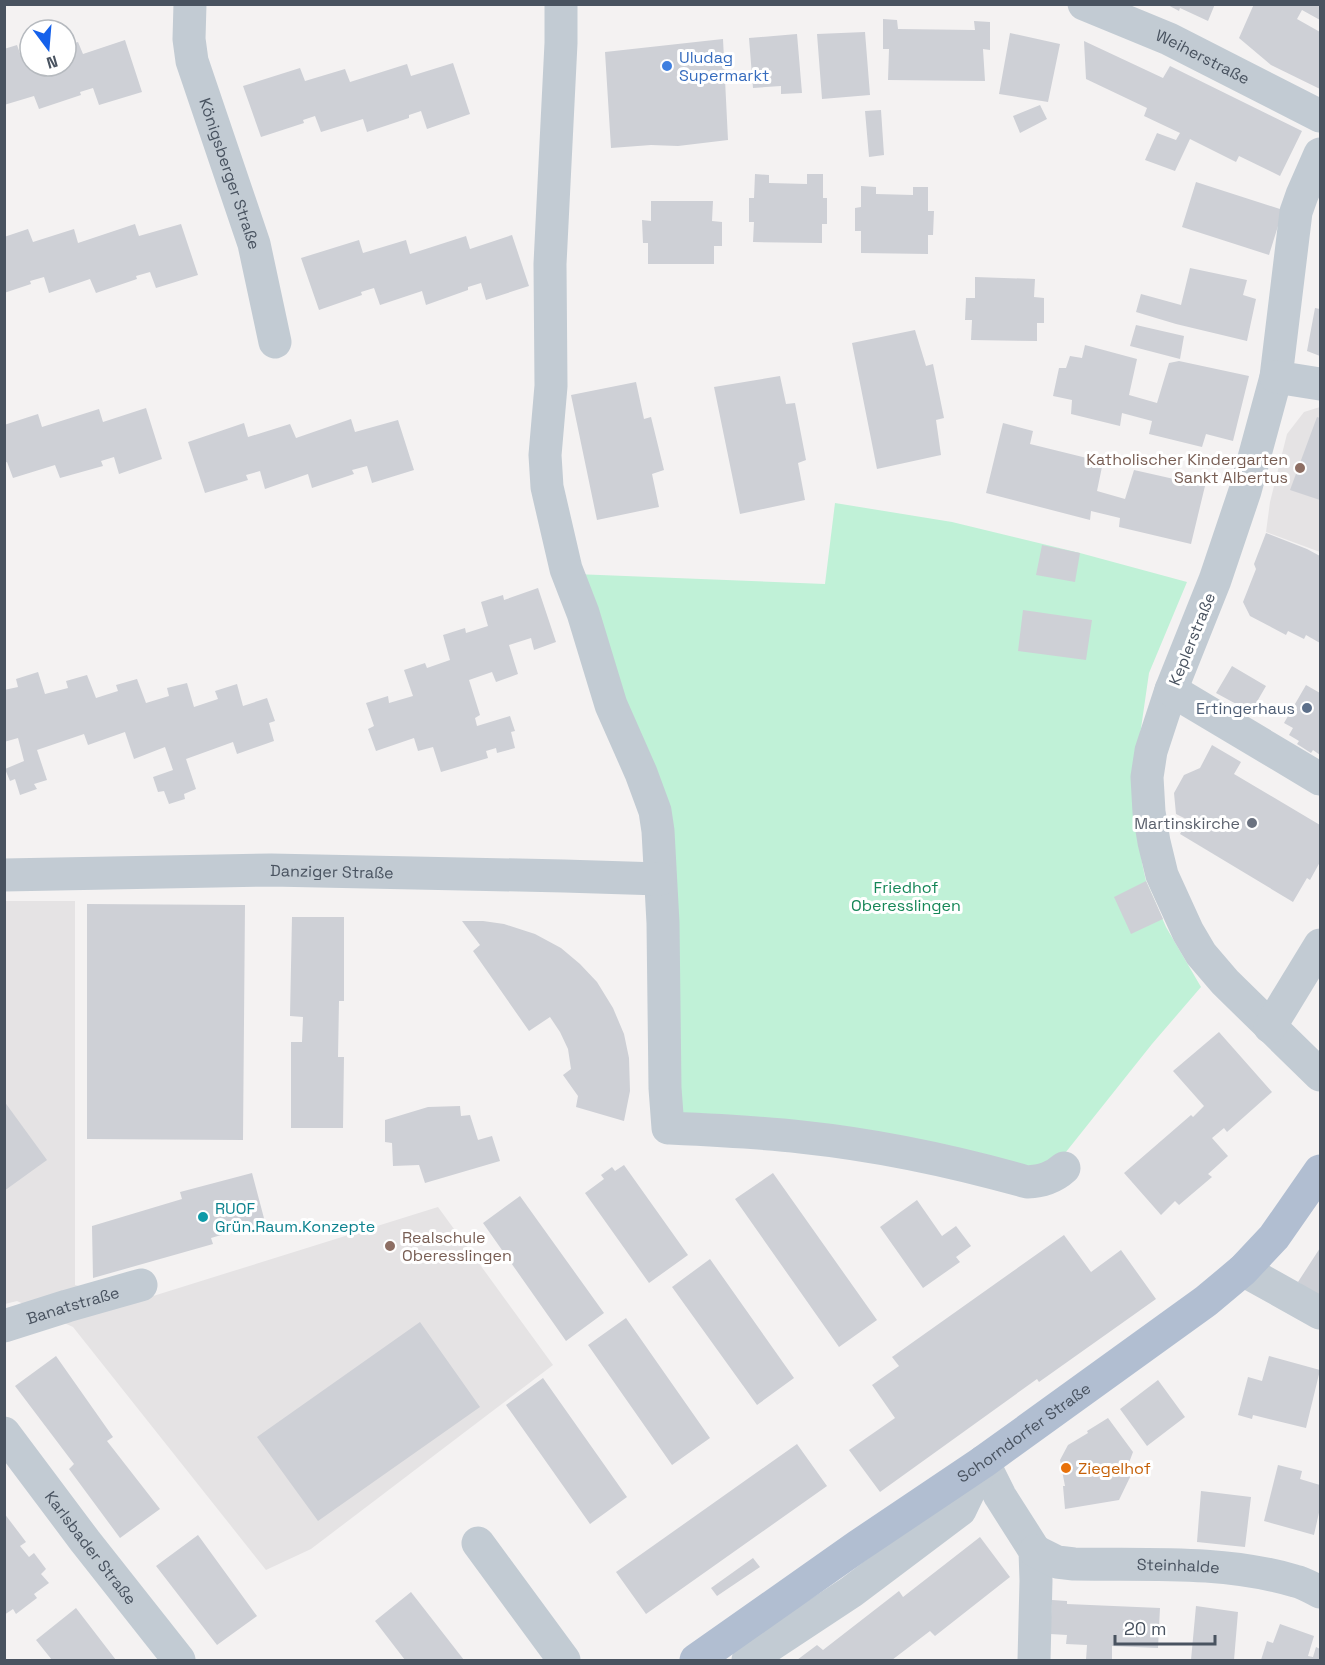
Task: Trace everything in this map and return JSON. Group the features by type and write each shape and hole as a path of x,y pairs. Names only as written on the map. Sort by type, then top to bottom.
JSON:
{"main road":[{"name":"Schorndorfer Straße","path":"696,1660 858,1546 983,1462 1206,1301 1243,1270 1274,1237 1320,1171"}],"street":[{"name":"Königsberger Straße","path":"190,4 189,39 192,61 254,244 275,342"},
{"path":"561,4 550,264 551,386 545,455 547,487 569,578 583,613 611,705 655,811 663,923 665,1088 668,1128 745,1132 838,1141 937,1160 1027,1182 1048,1179 1064,1168"},
{"name":"Weiherstraße","path":"1084,4 1169,39 1320,116"},
{"name":"Keplerstraße","path":"1320,154 1296,212 1276,377 1245,491 1215,580 1171,690 1151,751 1148,777 1149,812 1162,875 1188,932 1201,954 1225,982 1320,1075"},
{"path":"1276,377 1320,384"},
{"path":"1171,690 1320,779"},
{"name":"Danziger Straße","path":"4,875 271,870 660,879"},
{"path":"1270,1027 1320,945"},
{"path":"1243,1270 1320,1313"},
{"name":"Banatstraße","path":"4,1326 141,1285"},
{"name":"Karlsbader Straße","path":"4,1432 85,1541 179,1660"},
{"path":"983,1462 1000,1496 1035,1551 1034,1660"},
{"path":"748,1660 851,1592 960,1510 983,1462"},
{"path":"478,1543 564,1660"},
{"name":"Steinhalde","path":"1035,1551 1057,1562 1074,1564 1188,1565 1247,1570 1297,1581 1320,1592"}],"shaded area":[{"name":"Katholischer Kindergarten Sankt Albertus","path":"1320,407 1320,552 1266,532 1270,502 1287,434 1304,412"},
{"name":"Realschule Oberesslingen","path":"5,901 75,901 75,1285 134,1302 438,1207 553,1365 311,1549 266,1570 73,1327 17,1301 5,1304"}],"green space":[{"name":"Friedhof Oberesslingen","path":"835,503 952,522 1187,582 1149,673 1135,770 1142,863 1146,881 1166,927 1201,987 1152,1044 1058,1162 1030,1175 672,1124 662,814 575,574 825,584"}],"building":[{"path":"1166,4 1215,4 1208,21"},
{"path":"1254,4 1320,4 1320,20 1302,10 1297,19 1320,32 1320,89 1271,65 1239,38"},
{"path":"883,19 897,20 898,29 975,30 974,21 990,22 990,50 983,49 985,81 888,80 889,49 883,49"},
{"path":"865,32 870,95 822,99 817,34"},
{"path":"1010,33 1060,44 1048,102 999,94"},
{"path":"797,34 802,93 781,94 781,86 753,88 749,38"},
{"path":"723,39 728,140 678,146 651,145 611,148 605,52"},
{"path":"125,40 142,92 99,105 93,88 80,92 81,95 39,109 34,96 4,105 4,49 17,45 18,78 78,78 78,42 83,54"},
{"path":"1084,41 1163,78 1170,66 1302,131 1280,176 1239,156 1236,162 1190,139 1175,171 1145,160 1157,133 1176,140 1180,133 1144,116 1147,108 1086,79"},
{"path":"453,63 470,114 427,129 421,111 409,115 409,118 367,132 363,119 321,132 315,116 303,120 304,123 261,137 243,86 300,68 305,81 345,69 350,82 407,64 411,76"},
{"path":"1040,105 1047,119 1020,133 1013,116"},
{"path":"881,110 884,155 869,157 865,111"},
{"path":"755,174 769,175 769,183 807,184 807,174 823,174 823,198 827,198 827,224 822,224 822,243 753,242 754,222 749,222 749,198 754,198"},
{"path":"1196,182 1283,210 1269,255 1182,227"},
{"path":"861,186 876,187 876,194 913,195 913,187 928,187 928,211 934,211 933,235 928,235 928,254 861,253 861,231 855,231 855,208 861,207"},
{"path":"651,201 713,201 712,221 722,222 722,246 714,246 714,264 648,264 648,243 643,243 642,220 651,221"},
{"path":"135,224 139,236 181,224 198,275 156,288 150,272 136,276 137,279 96,293 90,279 49,293 44,277 4,293 4,237 28,229 33,242 74,229 78,243"},
{"path":"512,235 529,286 486,300 481,283 426,305 422,291 380,305 374,288 361,292 362,295 319,310 301,258 359,240 363,253 406,240 410,254 466,236 470,249"},
{"path":"1190,268 1247,280 1243,295 1256,299 1247,341 1136,312 1141,294 1181,305"},
{"path":"975,277 1035,279 1034,297 1044,298 1044,323 1037,323 1037,341 971,340 972,320 965,320 966,298 975,298"},
{"path":"1315,308 1320,309 1320,356 1307,351"},
{"path":"1136,325 1184,336 1180,359 1130,346"},
{"path":"915,330 926,366 933,364 944,418 936,420 941,455 877,469 852,343"},
{"path":"1085,345 1137,359 1129,395 1157,403 1169,363 1179,361 1249,376 1233,441 1206,434 1202,447 1149,434 1152,421 1122,413 1120,426 1071,414 1072,400 1053,396 1059,368 1066,368 1070,356 1082,358"},
{"path":"780,376 786,404 795,403 806,460 798,463 805,500 740,514 714,387"},
{"path":"636,382 644,419 651,417 664,470 652,474 659,507 597,520 571,395"},
{"path":"146,408 162,459 119,474 114,457 101,461 103,466 60,478 55,465 13,478 7,462 4,463 4,425 38,414 42,427 99,409 103,422"},
{"name":"Katholischer Kindergarten Sankt Albertus","path":"1317,417 1320,418 1320,500 1290,490"},
{"path":"351,419 355,432 398,420 414,470 372,483 367,466 352,470 354,474 312,488 308,474 265,489 260,471 246,475 248,480 205,493 188,442 244,423 248,437 290,424 296,438"},
{"path":"1003,423 1033,431 1030,444 1103,462 1097,491 1125,499 1134,470 1205,486 1191,544 1119,527 1120,518 1091,511 1090,520 986,493"},
{"path":"1266,533 1320,556 1320,643 1306,635 1304,639 1288,631 1286,635 1250,616 1243,602 1256,569 1254,564"},
{"path":"1042,545 1080,553 1075,582 1036,575"},
{"path":"538,588 556,642 534,650 531,638 509,645 518,674 496,682 492,672 469,680 480,715 475,718 477,726 510,716 515,731 511,732 515,748 497,753 496,748 486,751 488,758 441,772 433,747 418,751 414,738 376,751 368,729 374,726 366,703 388,696 389,703 413,696 404,670 425,663 427,668 450,660 443,635 465,628 466,633 488,626 481,602 503,595 504,600"},
{"path":"1023,610 1092,620 1086,660 1018,651"},
{"path":"1232,666 1266,686 1251,712 1216,693"},
{"path":"38,672 45,694 68,688 66,681 87,675 96,698 118,691 116,685 137,679 146,703 169,696 167,688 187,683 194,707 218,699 215,691 237,684 243,706 267,698 275,721 269,723 274,741 237,754 233,742 186,759 196,789 184,794 185,799 169,804 164,791 158,792 153,777 173,770 165,747 134,759 125,732 88,745 84,734 37,750 47,780 34,784 37,789 20,795 15,779 10,781 5,769 24,761 18,738 4,742 4,690 18,687 16,679"},
{"name":"Ertingerhaus","path":"1306,685 1320,693 1320,755 1313,750 1311,753 1297,744 1299,741 1289,735 1293,728 1284,723"},
{"name":"Martinskirche","path":"1212,745 1241,762 1234,774 1320,825 1320,862 1310,880 1307,878 1293,902 1180,834 1188,820 1176,814 1174,793 1184,775 1200,768"},
{"path":"1146,881 1163,919 1131,934 1114,897"},
{"path":"87,904 245,905 243,1140 87,1139"},
{"path":"292,917 344,917 344,1001 339,1001 338,1057 344,1057 343,1128 291,1128 291,1042 302,1042 303,1017 290,1016"},
{"path":"462,921 504,924 535,934 561,948 597,982 613,1008 624,1034 629,1058 630,1091 624,1121 576,1107 578,1096 563,1075 571,1069 568,1049 560,1032 550,1017 529,1031 473,951 480,945"},
{"path":"1219,1032 1272,1092 1227,1132 1224,1128 1212,1138 1228,1156 1208,1174 1212,1177 1179,1205 1175,1201 1161,1215 1124,1173 1204,1106 1173,1071"},
{"path":"4,1101 47,1160 4,1191"},
{"path":"460,1106 461,1116 470,1115 478,1140 492,1136 500,1161 425,1183 419,1165 393,1166 392,1143 385,1142 385,1120 428,1107"},
{"path":"624,1165 688,1255 649,1283 585,1193 604,1179 601,1175 612,1167 615,1171"},
{"name":"RUOF Grün.Raum.Konzepte","path":"252,1173 265,1222 211,1238 213,1244 93,1278 92,1226 182,1199 180,1192"},
{"path":"773,1173 877,1320 839,1347 735,1199"},
{"path":"520,1196 604,1313 566,1341 483,1223"},
{"path":"917,1200 942,1236 956,1226 971,1246 956,1257 960,1262 923,1288 880,1227"},
{"path":"1064,1235 1091,1272 1121,1250 1156,1299 1039,1382 1037,1379 880,1492 849,1450 895,1418 872,1385 899,1366 892,1357"},
{"path":"1320,1248 1320,1298 1298,1282"},
{"path":"710,1259 794,1378 757,1405 672,1287"},
{"path":"626,1318 710,1438 672,1465 588,1345"},
{"path":"420,1322 480,1407 318,1521 257,1437"},
{"path":"56,1356 113,1437 107,1441 160,1509 120,1538 69,1469 74,1464 15,1386"},
{"path":"1269,1356 1320,1370 1306,1428 1253,1415 1252,1419 1238,1415 1248,1377 1262,1381"},
{"path":"543,1378 627,1497 590,1524 506,1405"},
{"path":"1158,1380 1185,1417 1147,1446 1120,1409"},
{"path":"1108,1418 1133,1452 1127,1468 1133,1471 1119,1500 1065,1509 1063,1486 1065,1486 1060,1460 1068,1445"},
{"path":"797,1444 827,1486 646,1614 616,1572"},
{"path":"1278,1465 1302,1471 1300,1479 1320,1485 1320,1508 1314,1535 1264,1521"},
{"path":"1201,1491 1251,1497 1245,1547 1197,1542"},
{"path":"4,1513 26,1542 20,1546 29,1557 34,1553 46,1569 41,1574 49,1583 34,1594 37,1598 16,1614 13,1609 4,1615"},
{"path":"198,1535 257,1616 217,1645 156,1566"},
{"path":"980,1537 1010,1577 935,1636 930,1631 892,1660 797,1660 817,1645 823,1650 899,1591 903,1597"},
{"path":"753,1558 760,1567 717,1596 711,1588"},
{"path":"411,1592 464,1660 405,1660 375,1621"},
{"path":"1052,1600 1067,1601 1067,1604 1160,1608 1158,1648 1112,1646 1112,1660 1086,1660 1087,1645 1066,1644 1067,1635 1050,1634"},
{"path":"1196,1606 1238,1612 1234,1660 1191,1660"},
{"path":"76,1608 116,1660 52,1660 36,1640"},
{"path":"1280,1624 1314,1636 1308,1656 1313,1657 1316,1647 1320,1649 1320,1660 1261,1660 1267,1641 1273,1643"}],"place":[{"name":"Uludag Supermarkt","path":"667,66"},
{"name":"Katholischer Kindergarten Sankt Albertus","path":"1300,468"},
{"name":"Ertingerhaus","path":"1307,708"},
{"name":"Martinskirche","path":"1252,823"},
{"name":"RUOF Grün.Raum.Konzepte","path":"203,1217"},
{"name":"Realschule Oberesslingen","path":"390,1246"},
{"name":"Ziegelhof","path":"1066,1468"}]}
